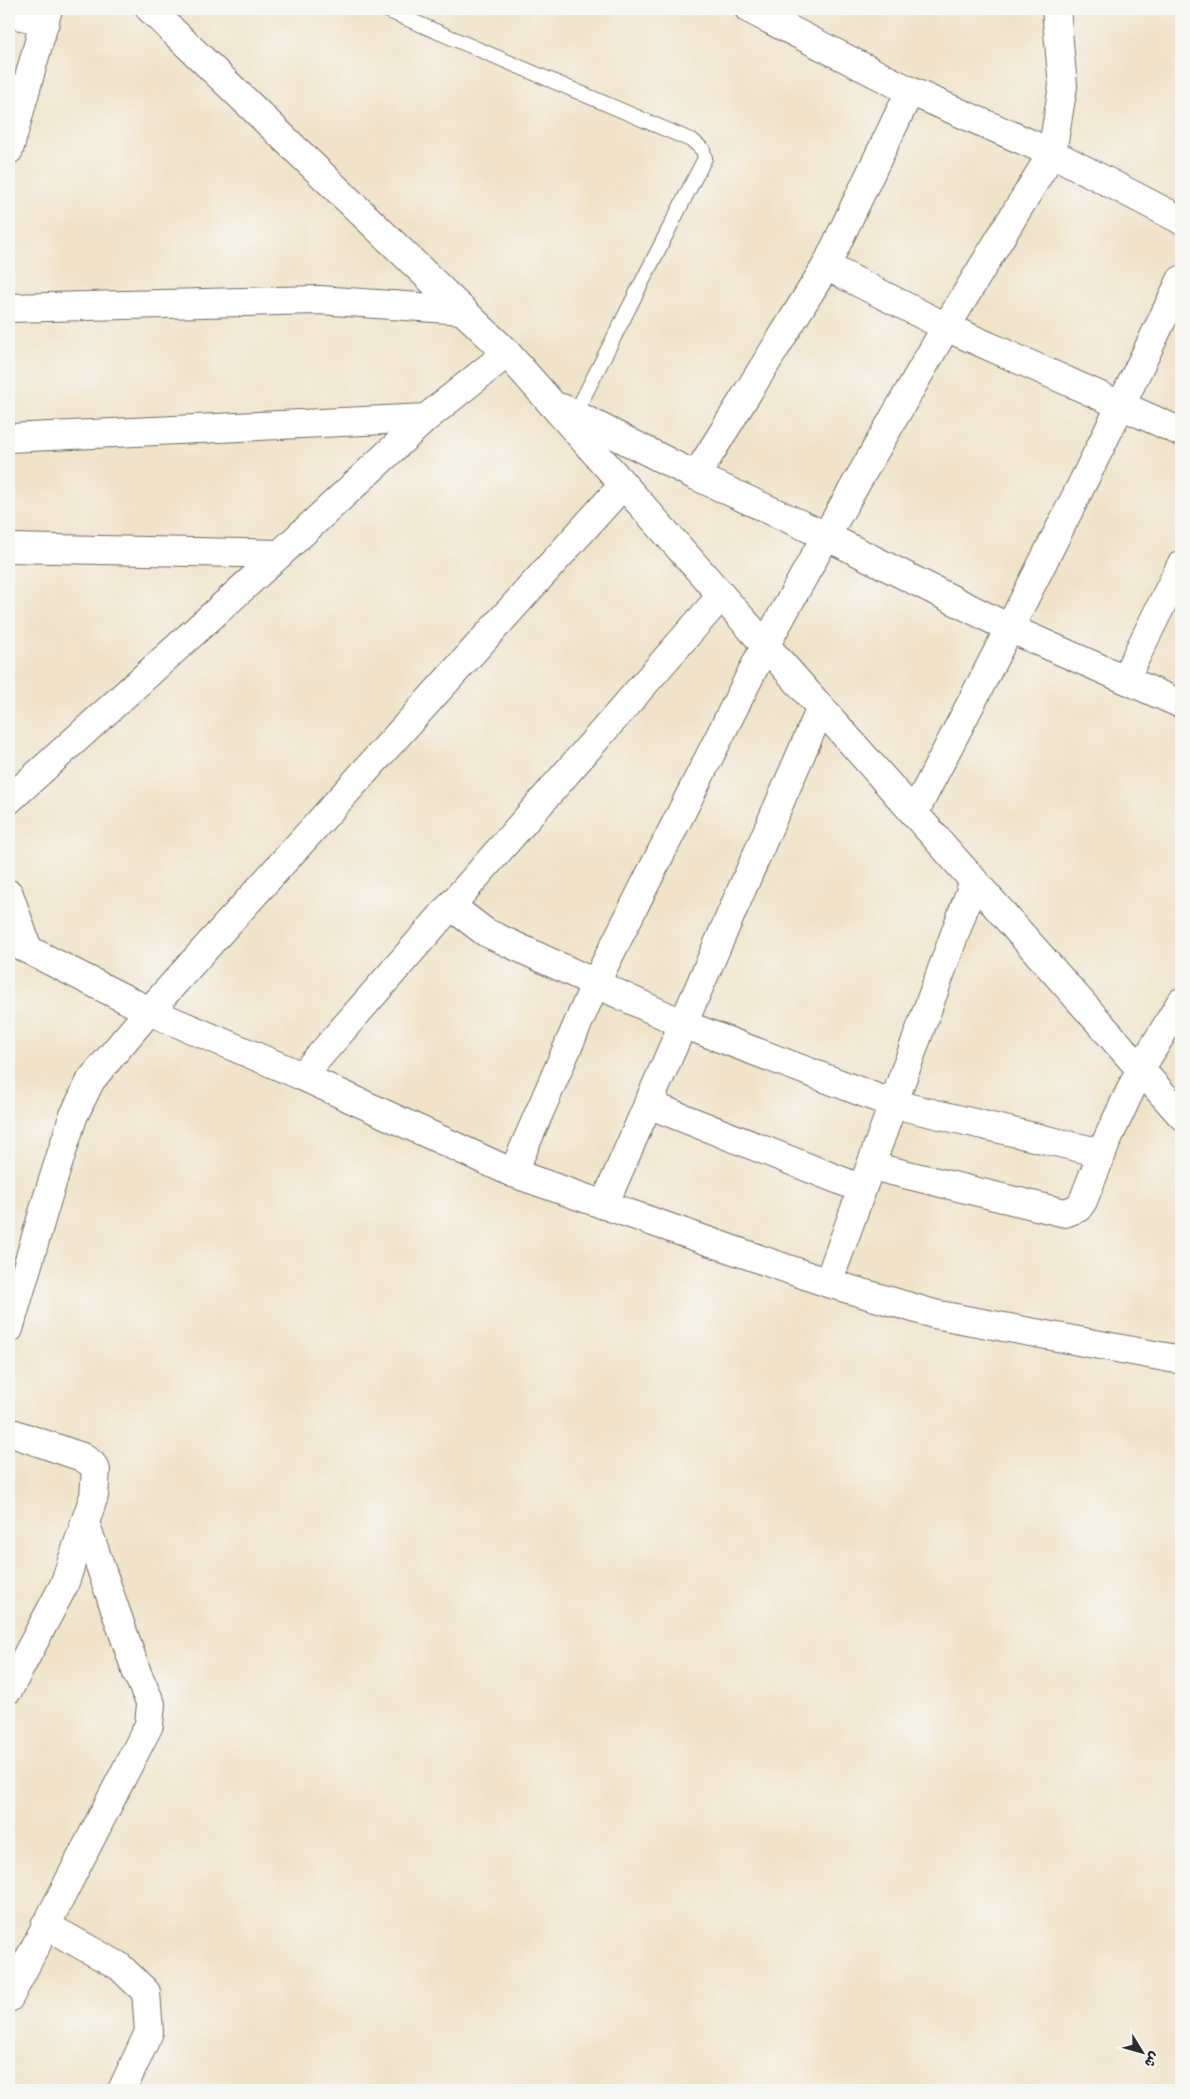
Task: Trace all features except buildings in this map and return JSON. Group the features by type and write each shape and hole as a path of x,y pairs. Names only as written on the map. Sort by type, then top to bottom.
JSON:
{"street":[{"path":"150,9 507,353 1181,1115"},
{"path":"749,9 910,91 1052,152 1181,220"},
{"path":"513,1174 596,982 765,646 946,327 1052,152 1063,86 1056,9"},
{"path":"9,13 46,15 9,150"},
{"path":"696,476 826,266 910,91"},
{"path":"826,266 946,327 1181,432"},
{"path":"914,813 1011,629 1122,406 1181,280"},
{"path":"9,308 319,300 463,310"},
{"path":"9,800 280,554 426,418 507,353"},
{"path":"550,402 696,476 826,536 1011,629 1181,704"},
{"path":"9,438 426,418"},
{"path":"9,1329 46,1199 74,1117 91,1080 149,1011 623,485"},
{"path":"9,548 280,554"},
{"path":"1125,679 1181,564"},
{"path":"302,1076 721,596"},
{"path":"604,1205 821,708"},
{"path":"828,1283 974,881"},
{"path":"9,894 18,944 149,1011 302,1076 513,1174 828,1283 934,1314 1181,1360"},
{"path":"451,906 485,932 683,1024 893,1104 1102,1153"},
{"path":"648,1104 866,1178 1065,1213 1078,1208 1083,1201 1102,1153 1140,1070 1181,1002"},
{"path":"9,1432 82,1457 92,1464 96,1470 94,1496 64,1585 9,1689"},
{"path":"9,1998 149,1725 151,1704 137,1674 86,1522"},
{"path":"45,1925 119,1966 146,1992 149,2032 122,2090"}],"lane":[{"path":"384,9 693,141 703,150 705,158 575,414"}]}
